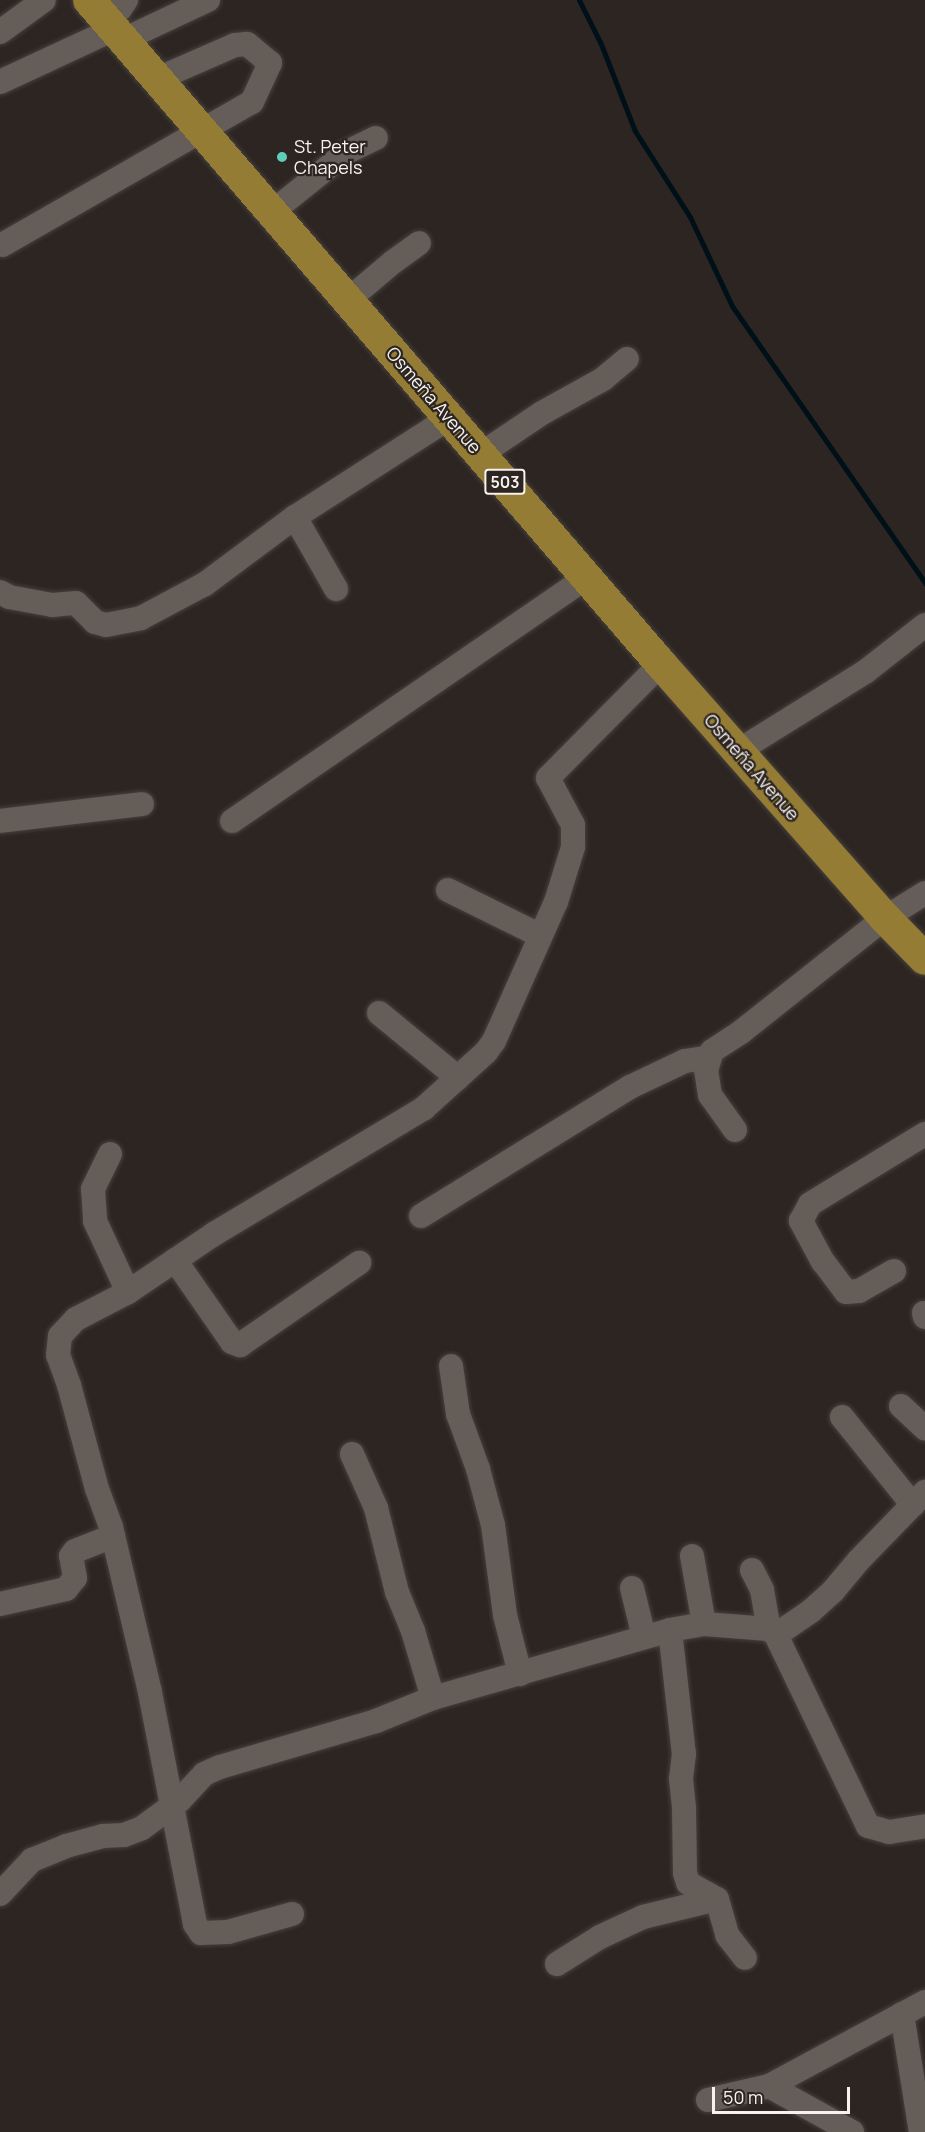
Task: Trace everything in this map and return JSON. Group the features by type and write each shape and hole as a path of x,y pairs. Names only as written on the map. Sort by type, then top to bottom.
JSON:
{"main road":[{"name":"Osmeña Avenue","path":"112,18 157,79 661,664 885,918 925,959"}],"street":[{"path":"0,32 44,0"},
{"path":"0,82 112,18 208,0"},
{"path":"2,245 252,102 270,63 247,44 235,45 157,79"},
{"path":"272,212 347,152 376,138"},
{"path":"348,300 419,243"},
{"path":"481,454 542,413 603,379 627,359"},
{"path":"0,592 9,597 52,605 76,603 95,622 106,625 141,618 205,584 295,517 449,418"},
{"path":"295,517 336,589"},
{"path":"232,821 587,577"},
{"path":"738,751 865,672 925,625"},
{"path":"292,1914 228,1932 201,1933 195,1924 150,1692 113,1536 97,1489 69,1385 58,1355 60,1336 76,1319 128,1292 175,1260 423,1109 494,1041 539,935 556,902 575,836 573,825 548,778 661,664"},
{"path":"0,821 142,804"},
{"path":"448,890 539,935"},
{"path":"735,1130 711,1095 706,1070 712,1051 741,1032 885,918 925,893"},
{"path":"379,1013 458,1077"},
{"path":"421,1216 630,1087 685,1061 710,1057"},
{"path":"894,1271 860,1292 846,1292 823,1262 801,1221 810,1204 925,1134"},
{"path":"110,1154 93,1189 95,1221 128,1292"},
{"path":"175,1260 232,1342 240,1345 359,1263"},
{"path":"452,1366 458,1414 478,1469 493,1525 505,1615 520,1674"},
{"path":"901,1406 925,1428"},
{"path":"0,1894 32,1860 66,1846 103,1836 124,1835 142,1828 171,1807 204,1774 220,1767 376,1721 432,1698 670,1630 704,1624 772,1632 812,1611 919,1498 842,1417"},
{"path":"352,1454 376,1508 397,1592 413,1631 432,1698"},
{"path":"0,1604 66,1589 75,1578 71,1556 75,1551 113,1536"},
{"path":"692,1556 704,1624"},
{"path":"752,1570 762,1590 772,1632 868,1826 889,1832 925,1826"},
{"path":"632,1587 644,1637"},
{"path":"670,1630 684,1754 681,1779 684,1795 685,1873 688,1883 717,1899 728,1935 745,1958"},
{"path":"557,1964 600,1936 643,1917 717,1899"},
{"path":"708,2100 769,2086 925,2002"},
{"path":"902,2014 921,2132"},
{"path":"769,2086 852,2132"}],"waterway":[{"path":"579,0 601,44 635,131 690,217 732,306 925,583"}],"place":[{"name":"St. Peter Chapels","path":"282,157"}]}
